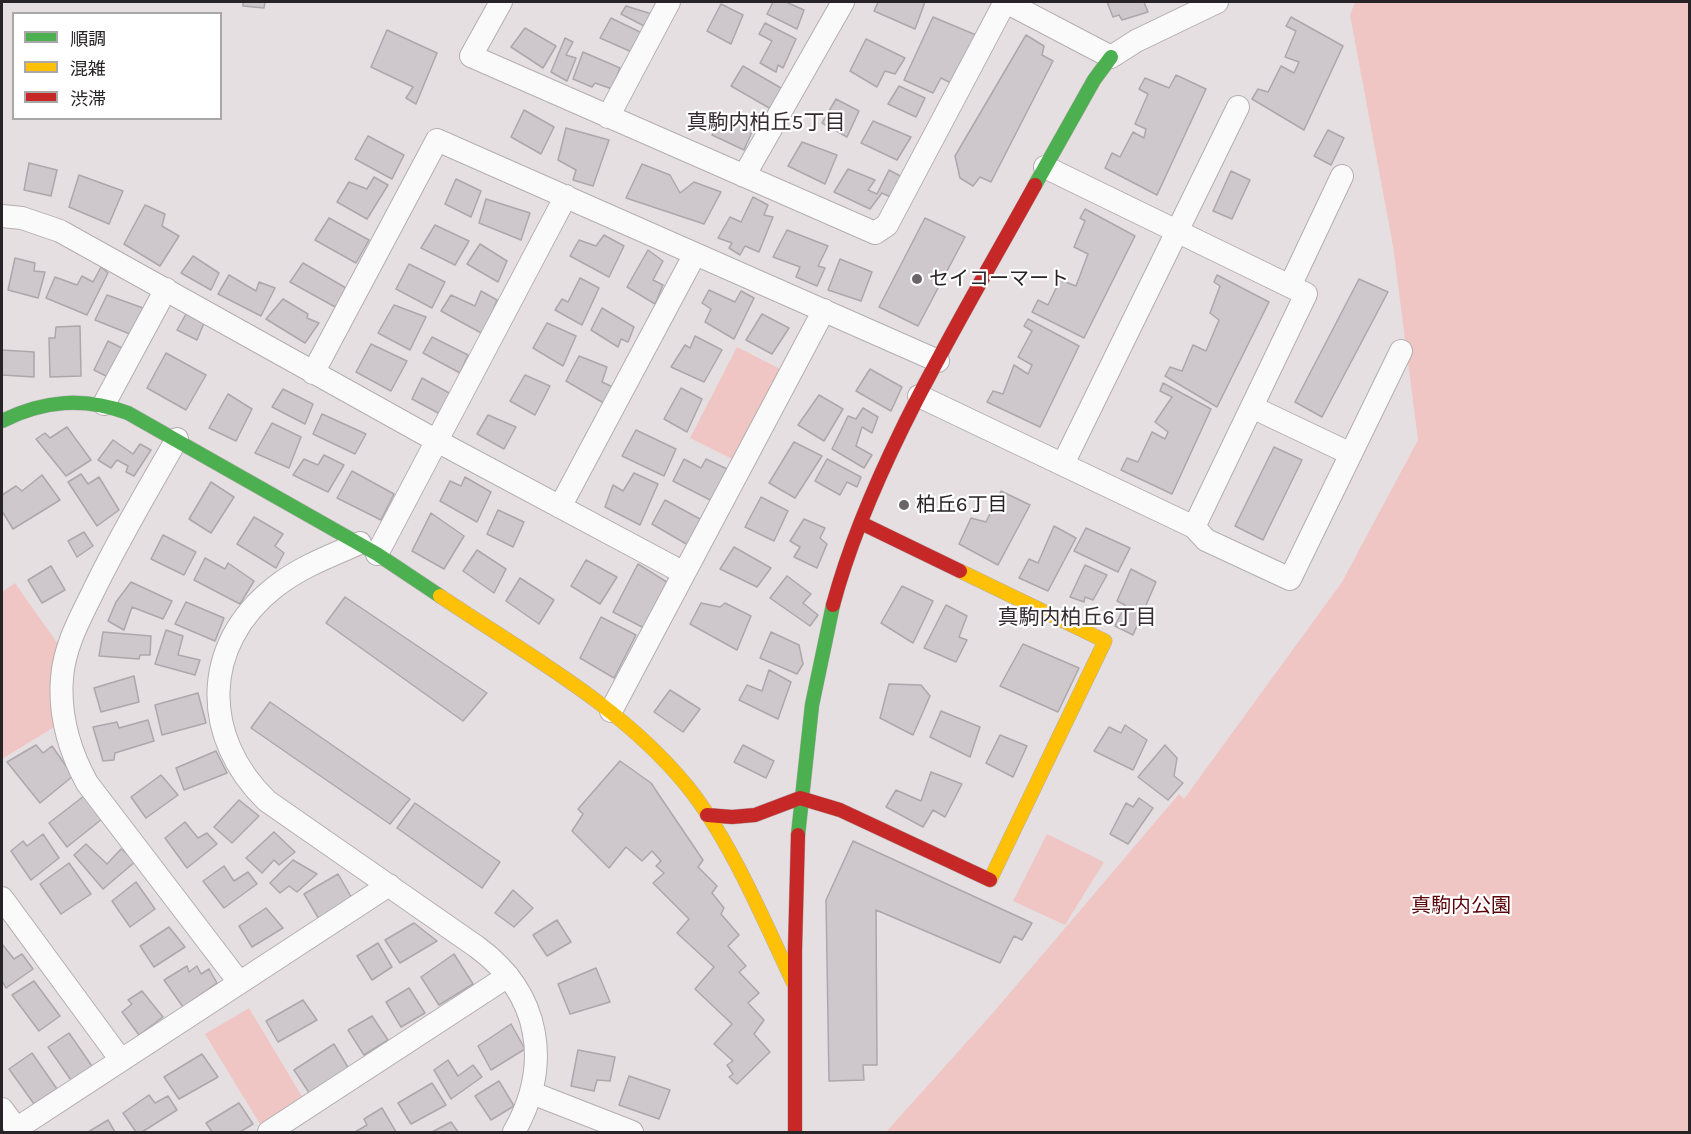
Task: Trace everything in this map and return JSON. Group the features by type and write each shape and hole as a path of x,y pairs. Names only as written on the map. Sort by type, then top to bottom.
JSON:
{"street":[{"path":"501,2 471,56 875,233 882,231 1005,2 1111,57"},
{"path":"608,117 669,2"},
{"path":"744,176 843,2"},
{"path":"795,1132 800,798 809,720 824,644 861,523 891,450 919,396 1094,80 1111,57 1136,41 1217,2"},
{"path":"1064,464 1238,107"},
{"path":"313,373 437,140 938,362"},
{"path":"1046,167 1306,294 1194,527"},
{"path":"1290,286 1342,176"},
{"path":"514,1132 532,1093 537,1060 534,1029 524,1002 508,975 490,957 267,801 250,785 226,744 218,702 219,677 224,656 245,616 260,600 290,576 315,562 368,548 437,441 567,196"},
{"path":"2,216 22,218 60,231 437,441 684,573"},
{"path":"560,507 695,254"},
{"path":"104,404 166,290"},
{"path":"611,711 825,310"},
{"path":"919,396 1194,527 1206,540 1290,579 1401,351"},
{"path":"2,421 35,406 53,402 86,401 104,404 128,413 368,548 611,711 666,761 707,815 745,882 796,988"},
{"path":"1252,406 1351,454"},
{"path":"177,439 115,546 67,648 62,676 62,706 74,759 87,783 239,982"},
{"path":"707,815 732,819 747,818 778,809 800,798 840,810 989,882 1105,641 861,523"},
{"path":"2,1109 18,1131 121,1060 389,885"},
{"path":"2,898 121,1060"},
{"path":"269,1132 508,975"},
{"path":"532,1093 632,1132"}],"green space":[{"name":"真駒内公園","path":"1355,2 1689,2 1689,1132 886,1132 992,1014 1179,794 1184,799 1342,582 1418,440 1393,246 1350,15"},
{"path":"737,347 788,373 742,464 690,438"},
{"path":"15,583 65,654 64,721 2,759 2,592"},
{"path":"1047,834 1104,862 1065,925 1013,901"},
{"path":"249,1008 306,1103 263,1129 205,1034"}],"building":[{"path":"243,2 265,2 264,8 243,6"},
{"path":"773,2 786,2 804,10 797,29 767,14"},
{"path":"878,2 925,2 915,29 874,11"},
{"path":"1107,2 1144,2 1148,12 1122,20 1119,15 1113,17"},
{"path":"721,4 743,15 731,44 707,31"},
{"path":"626,6 655,15 648,28 621,14"},
{"path":"933,17 976,35 951,83 941,78 933,93 904,80"},
{"path":"1291,17 1343,46 1304,130 1252,99 1258,89 1268,92 1281,66 1294,73 1299,62 1285,57 1296,31 1286,26"},
{"path":"611,18 642,33 634,53 600,38"},
{"path":"765,23 796,39 783,68 778,65 776,72 760,63 772,41 759,34"},
{"path":"525,28 556,46 543,68 511,47"},
{"path":"387,30 437,53 416,104 406,98 413,87 371,67"},
{"path":"1026,35 1044,46 1042,55 1053,61 991,182 980,177 973,186 960,178 955,156"},
{"path":"565,38 573,42 566,55 576,58 567,81 551,72"},
{"path":"866,39 905,58 895,74 885,71 877,87 850,71"},
{"path":"583,52 620,68 612,89 595,83 592,87 573,79"},
{"path":"743,66 781,88 771,109 731,86"},
{"path":"1176,75 1206,89 1157,195 1105,168 1112,153 1120,157 1133,132 1144,138 1146,129 1135,124 1148,94 1139,89 1145,78 1169,88"},
{"path":"899,86 925,98 916,117 888,104"},
{"path":"836,99 859,111 847,137 822,123"},
{"path":"524,110 554,127 541,154 511,137"},
{"path":"723,114 754,127 744,150 712,135"},
{"path":"873,121 911,137 897,160 861,143"},
{"path":"566,128 609,140 593,186 573,180 576,170 558,160"},
{"path":"1328,130 1344,138 1331,165 1314,156"},
{"path":"368,136 404,155 392,179 355,159"},
{"path":"802,142 837,155 825,184 788,166"},
{"path":"29,163 57,170 51,196 24,190"},
{"path":"642,164 670,175 680,193 694,182 721,192 704,224 626,198"},
{"path":"848,169 875,180 868,190 877,194 889,170 906,179 899,201 882,193 870,209 834,192"},
{"path":"1231,171 1250,180 1232,219 1213,211"},
{"path":"79,175 123,191 109,224 69,207"},
{"path":"374,177 388,185 367,219 337,202 349,182 367,189"},
{"path":"456,179 481,191 471,217 445,204"},
{"path":"753,197 768,205 764,215 773,217 759,252 745,246 740,255 729,248 732,243 718,238 730,217 741,222"},
{"path":"486,199 530,213 521,240 479,223"},
{"path":"145,205 165,214 162,226 179,236 160,266 124,244"},
{"path":"1085,209 1135,236 1084,338 1032,312 1038,300 1048,305 1060,280 1076,286 1088,254 1074,247 1085,221 1080,218"},
{"path":"329,218 369,240 356,263 315,240"},
{"path":"925,218 965,237 918,326 879,307"},
{"path":"435,225 469,241 455,265 421,248"},
{"path":"787,230 828,246 818,266 825,268 817,286 796,277 800,267 773,257"},
{"path":"604,235 624,246 609,277 570,256 579,240 596,246"},
{"path":"480,244 507,261 498,282 467,264"},
{"path":"648,250 663,261 653,280 663,285 655,304 627,287"},
{"path":"193,256 219,273 211,290 181,273"},
{"path":"15,258 35,263 34,271 45,272 38,298 8,290"},
{"path":"840,259 872,272 861,301 828,290"},
{"path":"303,263 346,288 337,308 290,282"},
{"path":"409,264 445,282 432,308 396,289"},
{"path":"101,267 108,273 87,315 46,298 55,277 77,285 82,276 93,282"},
{"path":"229,275 256,291 259,282 275,288 261,316 218,294"},
{"path":"1217,275 1269,302 1217,407 1165,376 1170,367 1182,371 1193,345 1206,351 1219,320 1210,313 1220,286 1214,282"},
{"path":"580,278 599,288 582,325 555,310 562,299 568,302"},
{"path":"1359,279 1388,292 1322,417 1295,402"},
{"path":"709,290 735,302 741,291 754,298 734,339 705,322 711,309 702,303"},
{"path":"481,291 497,300 483,334 441,311 451,295 475,306"},
{"path":"107,295 143,308 130,334 95,320"},
{"path":"283,299 308,314 307,318 319,323 305,343 266,319"},
{"path":"394,305 426,317 410,350 378,333"},
{"path":"602,308 634,327 628,342 621,339 618,347 591,330"},
{"path":"186,314 204,323 197,340 177,330"},
{"path":"762,314 789,328 772,354 746,340"},
{"path":"1028,319 1079,346 1040,427 987,402 993,391 1003,394 1014,365 1028,374 1032,365 1018,357 1032,331 1024,326"},
{"path":"547,323 576,336 563,366 533,348"},
{"path":"80,326 81,376 50,377 49,338 55,338 56,327"},
{"path":"695,336 722,350 704,382 671,367 685,345 690,348"},
{"path":"432,337 468,355 460,373 423,353"},
{"path":"108,341 128,351 114,380 94,370"},
{"path":"371,344 407,361 391,391 356,372"},
{"path":"2,350 34,352 34,377 2,375"},
{"path":"166,353 206,375 186,410 147,388"},
{"path":"579,356 607,367 602,382 615,388 607,405 566,381"},
{"path":"870,369 902,387 891,411 856,391"},
{"path":"525,375 550,386 535,415 510,401"},
{"path":"422,378 451,394 442,415 412,399"},
{"path":"1163,383 1211,409 1172,494 1121,470 1127,458 1138,462 1152,432 1165,439 1168,432 1155,422 1172,397 1160,391"},
{"path":"681,388 702,399 687,432 664,419"},
{"path":"283,389 313,404 305,424 272,407"},
{"path":"228,394 252,409 236,441 209,428"},
{"path":"819,395 843,409 824,441 798,425"},
{"path":"863,408 878,417 872,433 862,427 856,446 872,455 864,468 832,449 848,416 856,419"},
{"path":"322,414 366,434 355,454 313,434"},
{"path":"488,415 516,427 504,449 477,434"},
{"path":"272,423 301,437 289,468 255,453"},
{"path":"67,427 91,460 66,476 36,439 45,433 50,438"},
{"path":"636,430 676,449 664,476 622,456"},
{"path":"113,440 133,454 140,444 151,450 134,476 126,472 128,466 117,460 111,468 98,460"},
{"path":"794,442 822,456 795,498 769,483"},
{"path":"1274,447 1302,460 1263,540 1235,526"},
{"path":"324,455 344,465 328,492 293,475 304,459 318,465"},
{"path":"684,459 701,468 706,459 727,469 712,501 673,481"},
{"path":"827,459 861,477 857,487 847,482 840,495 815,481"},
{"path":"352,471 394,494 381,520 337,498"},
{"path":"634,473 658,484 640,525 605,507 613,485 623,491"},
{"path":"81,474 88,484 99,477 119,510 97,526 68,482"},
{"path":"42,475 60,500 13,529 2,511 2,495 16,486 22,491"},
{"path":"465,477 491,492 477,522 440,501 450,481 461,486"},
{"path":"211,482 234,497 211,533 189,519"},
{"path":"1001,491 1030,505 998,565 959,544 971,518 986,522"},
{"path":"761,497 788,511 774,541 745,527"},
{"path":"665,500 700,519 688,545 652,524"},
{"path":"498,510 524,522 513,547 487,534"},
{"path":"431,513 464,536 444,569 412,551"},
{"path":"254,517 283,534 275,546 284,553 276,568 237,544"},
{"path":"804,519 825,528 820,538 827,544 817,568 794,557 800,547 790,541"},
{"path":"1054,526 1076,538 1048,591 1019,578 1029,559 1038,563"},
{"path":"1086,528 1130,548 1118,572 1074,551"},
{"path":"84,532 93,546 77,557 68,541"},
{"path":"163,535 196,552 184,575 151,559"},
{"path":"734,547 771,568 757,587 720,569"},
{"path":"477,550 506,569 494,593 463,571"},
{"path":"205,558 225,569 228,563 254,581 240,604 194,580"},
{"path":"586,560 617,577 600,604 571,586"},
{"path":"638,564 670,584 644,628 613,612"},
{"path":"1085,565 1107,575 1093,600 1085,597 1084,602 1070,597"},
{"path":"51,566 65,590 42,603 28,580"},
{"path":"1131,569 1156,582 1133,635 1115,626 1125,605 1117,601"},
{"path":"787,576 811,594 803,603 818,615 810,626 770,598"},
{"path":"520,578 554,600 539,624 506,601"},
{"path":"131,582 172,601 163,619 132,607 124,630 108,621 116,602"},
{"path":"902,586 933,601 913,643 881,623"},
{"path":"345,597 487,693 463,721 326,623"},
{"path":"186,602 224,618 215,641 175,624"},
{"path":"701,603 720,607 725,603 751,616 737,650 690,624"},
{"path":"946,605 967,616 959,637 967,640 956,662 924,648"},
{"path":"601,617 636,635 614,678 580,658"},
{"path":"166,630 183,636 178,655 200,660 195,675 155,664"},
{"path":"103,632 151,636 150,655 140,655 139,659 99,656"},
{"path":"771,632 799,645 803,664 797,674 760,658"},
{"path":"1023,644 1079,668 1058,712 1000,686"},
{"path":"769,670 791,682 778,719 739,700 747,685 762,691"},
{"path":"134,676 139,702 101,712 94,688"},
{"path":"889,684 921,685 930,696 913,735 880,718"},
{"path":"670,690 700,709 683,732 654,712"},
{"path":"198,693 206,723 162,735 155,705"},
{"path":"270,702 410,799 390,824 251,728"},
{"path":"941,711 980,727 970,757 930,737"},
{"path":"148,720 154,741 115,753 114,760 103,761 93,727 117,722 119,728"},
{"path":"1125,725 1147,740 1133,770 1094,751 1109,727 1121,733"},
{"path":"1000,735 1027,746 1013,777 986,763"},
{"path":"36,745 43,753 52,746 73,776 40,803 7,762"},
{"path":"743,745 774,761 766,778 734,762"},
{"path":"1165,745 1177,758 1174,776 1183,783 1168,800 1138,777"},
{"path":"216,751 227,773 184,790 176,768"},
{"path":"620,761 651,783 703,860 698,867 717,886 712,893 724,908 721,914 739,935 728,946 746,966 739,972 759,993 748,1003 764,1020 754,1034 770,1052 737,1084 729,1077 733,1074 727,1065 733,1061 714,1044 732,1024 695,989 714,967 677,933 689,919 653,883 664,873 656,866 661,861 652,851 642,861 626,847 609,868 572,831 583,814 578,809"},
{"path":"931,772 962,784 945,817 933,810 923,827 886,807 896,790 921,801"},
{"path":"161,775 178,795 146,818 131,797"},
{"path":"84,796 102,819 67,847 49,823"},
{"path":"1139,798 1153,808 1128,844 1110,834 1126,803 1133,807"},
{"path":"239,800 259,816 232,843 214,827"},
{"path":"415,803 500,862 482,888 397,828"},
{"path":"185,822 198,838 207,833 217,844 187,868 165,838"},
{"path":"274,832 295,852 279,865 274,860 262,873 246,858"},
{"path":"43,834 59,858 31,880 11,851 23,841 27,846"},
{"path":"853,841 1032,923 1022,940 1014,936 1000,963 876,910 877,1065 863,1065 864,1080 829,1081 826,900"},
{"path":"86,844 107,864 121,849 136,861 103,889 74,855"},
{"path":"293,860 317,874 297,892 289,886 280,893 270,883"},
{"path":"69,863 91,894 61,914 40,884"},
{"path":"224,866 234,881 248,872 257,884 224,908 203,881"},
{"path":"338,874 353,900 319,919 304,894"},
{"path":"136,882 155,909 130,927 112,901"},
{"path":"513,890 533,908 514,927 495,913"},
{"path":"266,908 283,928 252,947 239,926"},
{"path":"557,920 571,942 547,956 533,935"},
{"path":"414,923 437,941 400,963 385,940"},
{"path":"169,927 185,947 154,967 140,946"},
{"path":"378,943 392,967 372,980 357,956"},
{"path":"2,944 14,959 22,954 33,969 6,988 2,981"},
{"path":"454,954 473,984 439,1005 421,977"},
{"path":"187,966 189,972 197,966 201,974 209,969 217,983 183,1007 164,980"},
{"path":"596,968 610,1002 570,1014 558,984"},
{"path":"34,981 60,1016 39,1031 12,995"},
{"path":"409,988 425,1013 401,1027 386,1002"},
{"path":"142,991 163,1017 139,1035 122,1012 132,1004 128,1000"},
{"path":"303,1000 317,1020 278,1042 266,1021"},
{"path":"372,1016 388,1040 364,1055 348,1030"},
{"path":"511,1024 525,1049 491,1070 478,1046"},
{"path":"69,1033 94,1069 73,1083 48,1047"},
{"path":"334,1044 349,1069 310,1094 294,1070"},
{"path":"578,1050 615,1057 610,1081 597,1080 594,1091 571,1086"},
{"path":"32,1053 57,1089 34,1104 9,1069"},
{"path":"202,1054 218,1077 179,1099 164,1077"},
{"path":"448,1060 458,1076 473,1065 482,1077 451,1099 434,1070"},
{"path":"629,1076 670,1090 659,1119 619,1105"},
{"path":"499,1081 514,1106 491,1120 475,1096"},
{"path":"432,1083 446,1105 411,1124 398,1103"},
{"path":"149,1095 155,1103 168,1096 177,1110 142,1132 136,1132 123,1113"},
{"path":"239,1103 253,1124 240,1132 212,1132 206,1123"},
{"path":"382,1108 396,1132 355,1132 367,1125 364,1119"},
{"path":"108,1120 115,1132 88,1132"},
{"path":"451,1122 458,1132 432,1132"}],"traffic: fast":[{"path":"1035,185 1094,80 1111,57"},
{"path":"2,421 33,409 64,403 96,405 128,413 377,554 440,596"},
{"path":"798,835 812,705 833,605"}],"traffic: slow":[{"path":"960,571 1105,641 990,880"},
{"path":"440,596 571,682 633,730 661,757 687,786 718,830 793,982"}],"traffic: jam":[{"path":"833,605 850,551 895,444 950,337 1035,185"},
{"path":"861,523 960,571"},
{"path":"707,815 732,817 755,815 800,798 840,810 990,880"},
{"path":"795,1132 795,949 798,835"}],"place":[{"name":"セイコーマート","path":"917,279"},
{"name":"柏丘6丁目","path":"904,505"}],"district":[{"name":"真駒内柏丘5丁目","path":"766,123"},
{"name":"真駒内柏丘6丁目","path":"1077,618"}]}
